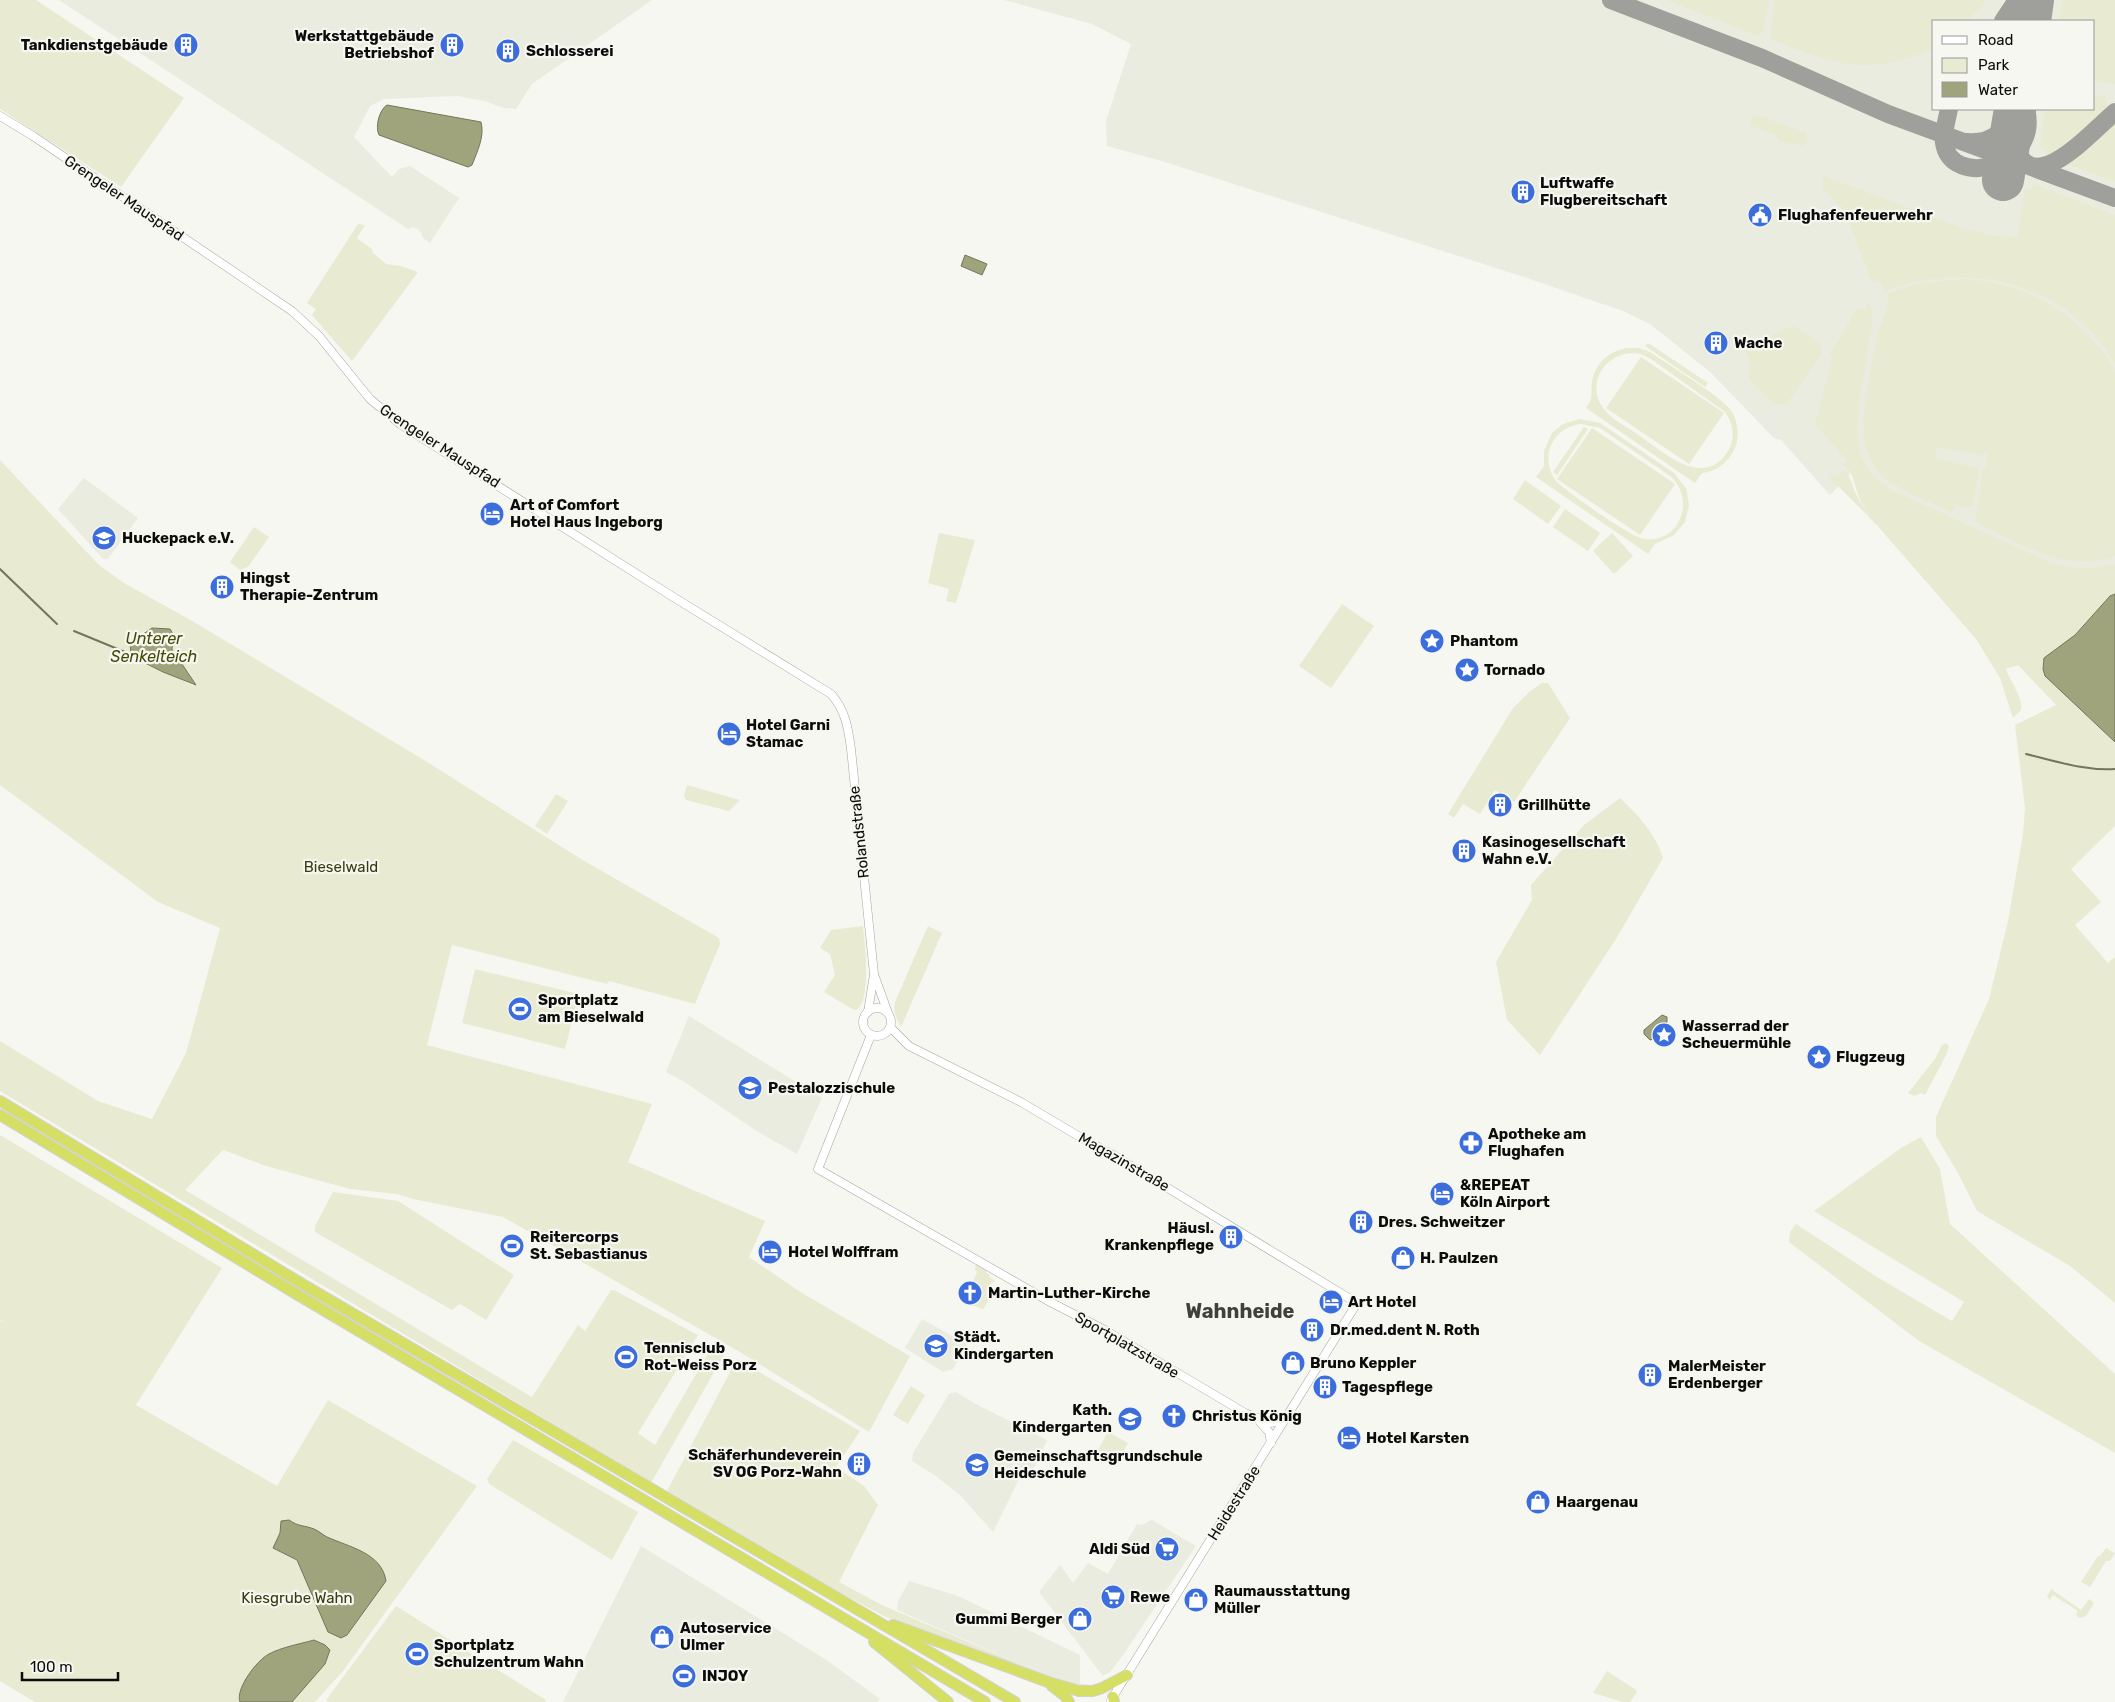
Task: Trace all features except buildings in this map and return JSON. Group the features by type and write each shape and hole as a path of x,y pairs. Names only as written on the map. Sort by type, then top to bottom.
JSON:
{"highway":[{"path":"0,1101 304,1284 1015,1702"},
{"path":"0,1115 307,1300 985,1702"},
{"path":"832,1595 908,1632 1048,1682 1079,1691 1092,1691 1102,1688 1126,1675"},
{"path":"860,1627 875,1643 948,1702"},
{"path":"1048,1682 1065,1696 1069,1702"}],"main road":[{"name":"Grengeler Mauspfad","path":"0,116 33,136 300,317 320,336 370,399 400,424 670,596 831,694"},
{"name":"Rolandstraße","path":"831,694 841,707 847,720 874,974 888,1015"},
{"name":"Rolandstraße","path":"868,1012 874,974"},
{"path":"879,1009 888,1015 890,1027 887,1032 880,1036 871,1035 865,1030 863,1023 868,1012 879,1009"},
{"name":"Magazinstraße","path":"890,1027 909,1046 1021,1102 1115,1156 1357,1302"},
{"name":"Sportplatzstraße","path":"871,1035 818,1168 1021,1286 1105,1330 1254,1417"},
{"name":"Heidestraße","path":"1112,1700 1357,1302"},
{"path":"1254,1417 1270,1423 1284,1421"},
{"path":"1254,1417 1267,1429 1271,1443"}],"shaded area":[{"path":"59,0 652,0 532,84 516,109 504,108 484,101 457,96 384,99 370,106 354,137 392,177 399,169 410,166 459,198 430,243 414,227 408,229"},
{"path":"1004,0 2115,0 2115,567 2069,584 1875,524 1864,512 1851,473 1830,495 1781,440 1774,438 1710,372 1650,324 1623,311 1524,277 1162,161 1107,146 1106,121 1131,44 1092,24"},
{"name":"Huckepack e.V.","path":"84,478 138,518 108,559 103,559 58,509"},
{"name":"Pestalozzischule","path":"689,1016 822,1098 797,1154 755,1130 683,1081 666,1072"},
{"name":"Städt. Kindergarten","path":"922,1319 967,1344 953,1369 943,1372 905,1348"},
{"name":"Gemeinschaftsgrundschule Heideschule","path":"956,1392 1047,1440 1032,1473 1024,1469 993,1532 960,1495 936,1476 912,1461 913,1453 949,1394"},
{"path":"1152,1520 1196,1546 1123,1655 1110,1672 1103,1676 1039,1592 1060,1565 1073,1583 1088,1563 1108,1574 1137,1524 1141,1525"},
{"path":"641,1546 825,1659 880,1699 878,1702 563,1702"},
{"path":"909,1581 958,1596 1080,1655 1080,1684 1067,1682 1027,1667 897,1610 898,1601"}],"green space":[{"path":"0,0 36,0 184,98 121,187 0,109"},
{"path":"1666,0 1769,0 1764,31 1759,36"},
{"path":"1774,0 1986,0 1982,7 1967,20 1932,20 1932,50 1888,63 1868,65 1833,61 1770,39"},
{"path":"2063,0 2115,0 2115,84 2095,81 2095,20 2059,20"},
{"path":"2095,95 2105,97 2108,109 2067,145 2048,156 2040,145 2045,110 2095,110"},
{"path":"1754,114 1805,132 1807,138 1804,146 1779,141 1776,135 1749,125"},
{"path":"2115,122 2115,182 2067,164 2072,161"},
{"path":"1824,176 1962,228 1996,236 2017,237 2025,189 2032,190 2033,184 2115,215 2115,364 2095,336 2071,314 2044,297 2014,285 1983,279 1950,278 1918,282 1885,291 1880,281 1872,283 1844,209 1822,189"},
{"path":"358,224 365,225 357,238 373,250 372,252 386,264 401,266 418,272 352,361 312,315 316,309 307,303"},
{"path":"1964,279 2010,287 2051,305 2087,333 2102,350 2115,370 2115,556 2097,561 2078,561 2061,558 2025,546 1975,522 1983,469 1986,468 1988,454 1983,453 1982,455 1936,447 1935,459 1979,468 1973,507 1956,505 1951,512 1896,486 1876,468 1868,452 1864,434 1864,414 1878,331 1888,300 1887,294 1921,283"},
{"path":"1869,302 1872,312 1872,323 1857,430 1858,444 1862,457 1879,481 1893,491 2051,563 2066,567 2082,568 2112,564 2115,566 2115,594 2110,596 2074,635 2043,662 2045,676 2115,742 2115,826 2071,869 2101,902 2075,925 2108,963 2115,957 2115,1303 2070,1266 1977,1211 1936,1136 1936,1117 1989,999 2008,921 2023,834 2025,808 2015,725 2056,705 2018,665 2006,669 2021,705 2020,710 2013,718 2000,678 1976,639 1869,516 1859,497 1851,472 1842,464 1848,462 1815,424 1832,358 1829,355 1857,309 1867,311 1866,305"},
{"path":"1793,326 1820,343 1822,353 1786,405 1772,403 1749,379 1750,360 1741,347"},
{"path":"1648,343 1708,383 1705,387 1645,346"},
{"path":"1639,348 1650,352 1706,389 1726,405 1732,412 1736,422 1738,437 1733,452 1724,464 1716,469 1702,473 1695,483 1586,408 1591,397 1592,382 1596,369 1609,355 1620,350","holes":["1632,353 1641,354 1651,359 1725,412 1732,426 1733,436 1728,451 1718,462 1707,467 1696,468 1684,464 1660,451 1615,420 1603,408 1598,399 1596,389 1597,380 1601,372 1613,359"]},
{"path":"1641,357 1724,413 1689,464 1606,408"},
{"path":"1579,419 1600,423 1674,473 1686,488 1689,505 1685,522 1674,535 1655,544 1648,554 1536,477 1544,466 1544,451 1552,433 1563,424","holes":["1581,424 1600,428 1670,476 1678,485 1682,496 1681,518 1667,534 1657,539 1644,539 1626,531 1574,496 1557,482 1551,473 1549,464 1551,446 1562,431 1571,426"]},
{"path":"1584,427 1588,429 1557,475 1553,472"},
{"path":"1592,428 1675,484 1640,535 1557,479"},
{"name":"Bieselwald","path":"0,460 99,565 124,583 194,622 424,760 586,862 719,938 720,944 695,1004 609,981 607,984 452,945 427,1045 652,1104 628,1162 765,1221 749,1257 802,1293 910,1356 869,1432 740,1352 503,1217 397,1194 350,1189 266,1166 223,1150 185,1190 532,1397 578,1325 585,1331 611,1290 698,1335 638,1433 655,1445 713,1345 725,1353 651,1483 0,1091 0,1041 98,1101 152,1119 186,1053 220,928 158,902 0,785","holes":["157,628 170,629 173,638 173,660 187,670 194,686 134,657 131,653 132,639 147,630"]},
{"path":"1844,470 1866,514 1828,476 1837,476"},
{"path":"1525,480 1561,506 1548,524 1513,499"},
{"path":"1565,509 1600,533 1588,551 1553,527"},
{"path":"254,527 269,537 248,567 240,570 230,562"},
{"path":"939,533 975,540 956,603 946,601 949,589 928,583"},
{"path":"1612,533 1633,556 1614,574 1593,551"},
{"path":"1342,604 1374,626 1331,688 1299,666"},
{"path":"1542,683 1548,683 1570,718 1514,802 1495,790 1480,814 1463,804 1454,818 1448,814 1513,708 1529,692"},
{"path":"687,785 740,800 729,811 686,800 684,796"},
{"path":"556,794 568,801 547,834 535,826"},
{"path":"1620,798 1646,825 1656,841 1663,858 1616,939 1540,1055 1507,1020 1496,962 1532,900 1531,885 1584,825"},
{"path":"863,926 866,984 861,1005 856,1010 824,992 835,975 830,954 820,948 831,930"},
{"path":"928,926 942,933 901,1027 895,1015 895,1002"},
{"name":"Sportplatz am Bieselwald","path":"475,969 579,994 565,1049 462,1023"},
{"path":"1946,1043 1949,1046 1946,1055 1925,1095 1922,1093 1914,1096 1908,1093 1935,1059 1942,1045"},
{"name":"Kiesgrube Wahn","path":"0,1135 222,1268 136,1405 277,1486 328,1400 477,1486 343,1671 315,1702 35,1702 0,1681 0,1321 6,1323 0,1320"},
{"path":"1921,1137 1940,1169 1950,1224 2115,1374 2115,1453 1919,1341 1789,1242 1790,1232 1796,1224 1877,1277 1952,1321 1964,1302 1814,1211 1901,1148"},
{"path":"333,1192 398,1201 514,1275 486,1320 460,1304 452,1310 315,1232 315,1226"},
{"path":"976,1265 987,1270 986,1273 995,1281 994,1283 992,1282 986,1293 991,1296 983,1309 968,1304 977,1304 981,1298 981,1289 972,1284 977,1272 975,1270"},
{"path":"737,1359 860,1431 836,1467 864,1486 878,1505 839,1582 882,1605 1027,1667 1067,1682 1099,1686 1092,1688 1064,1684 886,1617 839,1592 667,1491"},
{"path":"911,1386 925,1395 908,1424 893,1415"},
{"path":"1108,1432 1128,1443 1117,1463 1096,1453"},
{"path":"513,1440 638,1512 612,1560 489,1484 487,1479"},
{"path":"2106,1548 2115,1553 2110,1561 2106,1561 2090,1587 2081,1582 2098,1556"},
{"path":"2051,1589 2081,1610 2089,1599 2094,1603 2086,1616 2079,1618 2076,1615 2078,1611 2053,1595 2050,1600 2047,1597"},
{"name":"Sportplatz Schulzentrum Wahn","path":"396,1606 546,1700 545,1702 330,1702 326,1700"},
{"path":"1607,1671 1636,1690 1637,1692 1630,1702 1623,1702 1593,1693"}],"water":[{"path":"387,105 481,122 481,138 472,165 468,167 379,135 377,128 378,119"},
{"path":"965,255 987,264 982,275 961,266"},
{"path":"2115,594 2115,742 2045,676 2043,669 2044,658 2075,635 2110,596"},
{"name":"Unterer Senkelteich","path":"152,628 170,629 175,637 172,648 173,660 182,664 196,685 163,672 133,657 130,643"},
{"path":"1662,1015 1667,1017 1667,1022 1657,1038 1650,1040 1644,1034 1644,1030"},
{"path":"289,1520 314,1529 327,1537 363,1552 371,1557 383,1571 386,1581 347,1635 341,1638 328,1632 297,1560 273,1548 280,1533 281,1521"},
{"path":"314,1640 325,1645 330,1650 325,1664 292,1702 240,1702 239,1696 248,1675 264,1657 280,1649"}],"waterway":[{"path":"0,569 57,624"},
{"path":"74,631 125,652"},
{"path":"2026,754 2081,767 2115,769"}],"taxiway":[{"path":"1611,0 1762,58 1888,114 2115,198"},
{"path":"2004,20 2017,0"},
{"path":"1949,110 1944,143 1950,157 1962,165 1977,168 1993,165 2008,158 2020,146 2027,129 2026,110"},
{"path":"1967,142 1983,141 2003,130 2015,110"},
{"path":"2012,131 2018,154 2029,165 2042,166 2057,160 2073,150 2115,112"}],"runway":[{"path":"2030,20 2033,0"},
{"path":"2003,180 2015,110"}],"place":[{"name":"Tankdienstgebäude","path":"186,45"},
{"name":"Werkstattgebäude Betriebshof","path":"452,45"},
{"name":"Schlosserei","path":"508,51"},
{"name":"Luftwaffe Flugbereitschaft","path":"1523,192"},
{"name":"Flughafenfeuerwehr","path":"1760,215"},
{"name":"Wache","path":"1716,343"},
{"name":"Art of Comfort Hotel Haus Ingeborg","path":"492,514"},
{"name":"Huckepack e.V.","path":"104,538"},
{"name":"Hingst Therapie-Zentrum","path":"222,587"},
{"name":"Phantom","path":"1432,641"},
{"name":"Tornado","path":"1467,670"},
{"name":"Hotel Garni Stamac","path":"729,734"},
{"name":"Grillhütte","path":"1500,805"},
{"name":"Kasinogesellschaft Wahn e.V.","path":"1464,851"},
{"name":"Sportplatz am Bieselwald","path":"520,1009"},
{"name":"Wasserrad der Scheuermühle","path":"1664,1035"},
{"name":"Flugzeug","path":"1819,1057"},
{"name":"Pestalozzischule","path":"750,1088"},
{"name":"Apotheke am Flughafen","path":"1471,1143"},
{"name":"&REPEAT Köln Airport","path":"1442,1194"},
{"name":"Dres. Schweitzer","path":"1361,1222"},
{"name":"Häusl. Krankenpflege","path":"1231,1237"},
{"name":"Reitercorps St. Sebastianus","path":"512,1246"},
{"name":"Hotel Wolffram","path":"770,1252"},
{"name":"H. Paulzen","path":"1403,1258"},
{"name":"Martin-Luther-Kirche","path":"970,1293"},
{"name":"Art Hotel","path":"1331,1302"},
{"name":"Dr.med.dent N. Roth","path":"1312,1330"},
{"name":"Städt. Kindergarten","path":"936,1346"},
{"name":"Tennisclub Rot-Weiss Porz","path":"626,1357"},
{"name":"Bruno Keppler","path":"1293,1363"},
{"name":"MalerMeister Erdenberger","path":"1650,1375"},
{"name":"Tagespflege","path":"1325,1387"},
{"name":"Christus König","path":"1174,1416"},
{"name":"Kath. Kindergarten","path":"1130,1419"},
{"name":"Hotel Karsten","path":"1349,1438"},
{"name":"Schäferhundeverein SV OG Porz-Wahn","path":"859,1464"},
{"name":"Gemeinschaftsgrundschule Heideschule","path":"977,1465"},
{"name":"Haargenau","path":"1538,1502"},
{"name":"Aldi Süd","path":"1167,1549"},
{"name":"Rewe","path":"1113,1597"},
{"name":"Raumausstattung Müller","path":"1196,1600"},
{"name":"Gummi Berger","path":"1080,1619"},
{"name":"Autoservice Ulmer","path":"662,1637"},
{"name":"Sportplatz Schulzentrum Wahn","path":"417,1654"},
{"name":"INJOY","path":"684,1676"}],"district":[{"name":"Wahnheide","path":"1240,1311"}]}
